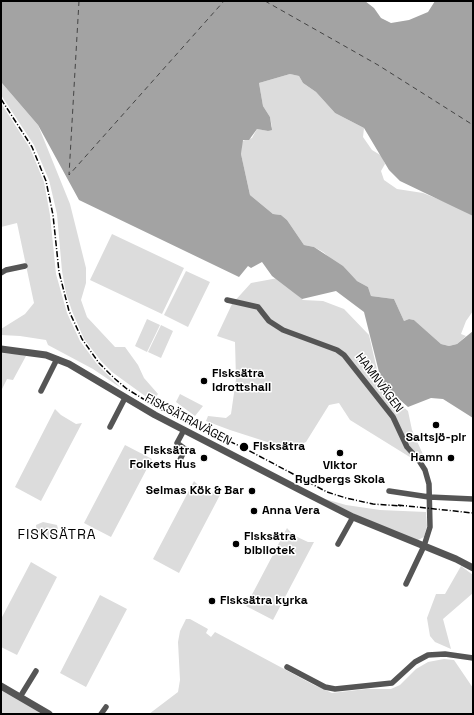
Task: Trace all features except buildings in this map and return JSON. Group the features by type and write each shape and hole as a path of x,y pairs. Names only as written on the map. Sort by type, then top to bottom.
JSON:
{"street":[{"path":"1,273 6,270 25,266"},
{"name":"HAMNVÄGEN","path":"228,300 258,307 269,321 283,330 329,346 344,355 393,417 407,447 418,459 428,477 430,527 424,546 406,584"},
{"name":"FISKSÄTRAVÄGEN","path":"1,349 39,354 57,359 75,367 125,398 184,430 353,517 456,558 473,568"},
{"path":"41,391 57,359"},
{"path":"110,427 125,398"},
{"path":"179,462 185,449 178,443 184,430"},
{"path":"389,491 429,497 473,499"},
{"path":"338,544 353,517"},
{"path":"287,667 325,687 335,689 392,683 415,662 428,655 446,654 473,658"},
{"path":"20,697 36,671"},
{"path":"1,686 49,714"},
{"path":"101,714 106,707"}],"shaded area":[{"path":"1,1 365,1 374,8 381,18 391,23 409,20 428,12 435,1 473,1 473,216 400,181 389,170 364,128 335,113 316,92 303,83 299,76 290,74 259,83 263,106 270,117 272,130 268,131 257,129 249,140 243,140 241,154 250,195 273,214 281,215 287,220 304,245 314,247 343,266 357,281 368,287 371,296 394,299 404,321 409,319 414,320 441,344 449,346 457,344 473,331 473,418 443,399 431,398 408,407 382,384 364,312 336,291 302,299 272,276 262,262 251,268 248,266 239,277 79,200 38,125 1,82"},
{"path":"290,74 299,76 303,83 316,92 335,113 364,128 363,137 372,150 382,156 385,164 381,171 384,180 397,189 423,193 448,203 473,216 473,311 466,321 461,334 466,336 457,344 449,346 441,344 414,320 409,319 404,321 394,299 371,296 368,287 357,281 323,252 314,247 304,245 287,220 281,215 273,214 250,195 241,154 242,141 252,138 257,129 268,131 272,127 270,117 263,106 259,83"},
{"path":"1,82 38,125 70,204 86,268 86,283 81,300 87,317 115,347 125,347 138,365 144,378 158,394 152,401 112,372 101,361 84,339 66,293 62,271 57,214 49,180 34,145 1,95"},
{"path":"1,103 30,148 44,182 50,215 56,274 67,313 80,341 97,364 121,388 93,369 48,345 46,340 1,335 1,329 25,314 34,303 17,223 1,227"},
{"path":"112,234 184,268 162,314 90,280"},
{"path":"186,271 210,282 188,327 164,315"},
{"path":"278,278 303,300 323,301 344,309 369,335 381,387 408,411 412,430 425,459 413,459 350,420 339,403 329,405 306,442 289,449 206,421 208,416 226,418 231,414 236,379 235,342 217,336 232,304 251,283"},
{"path":"147,319 160,325 147,352 135,346"},
{"path":"161,325 173,331 161,358 148,352"},
{"path":"1,353 26,356 13,380 7,379 1,391"},
{"path":"180,394 203,406 195,416 176,402"},
{"path":"55,409 61,415 76,424 82,423 41,501 15,487"},
{"path":"125,445 152,459 111,537 84,523"},
{"path":"194,481 199,486 220,495 179,573 153,559"},
{"path":"325,499 346,505 380,510 426,512 427,526 424,537 416,541 356,515"},
{"path":"43,522 57,525 58,529 53,538 44,539 37,533 36,525"},
{"path":"287,528 293,535 308,542 314,542 273,620 246,606"},
{"path":"31,562 57,577 17,655 1,647 1,619"},
{"path":"461,566 473,575 473,593 443,619 451,649 435,642 430,636 427,618 436,594 445,594"},
{"path":"100,595 127,609 86,687 60,673"},
{"path":"186,619 190,619 208,629 206,633 211,637 215,632 314,685 332,693 366,689 391,689 400,685 416,669 428,662 444,659 454,660 473,688 473,714 149,714 178,692 180,680 178,642 180,631"},
{"path":"1,689 45,714 1,714"}],"ferry route":[{"path":"79,1 69,175 224,1"},
{"path":"265,1 378,65 473,125"}],"railway":[{"path":"1,99 32,147 46,181 53,215 59,272 69,311 82,339 99,363 127,389 158,408 244,448 327,492 373,504 402,506"},
{"path":"398,505 473,513"}],"place":[{"name":"Fisksätra idrottshall","path":"204,381"},
{"name":"Saltsjö-pir","path":"436,425"},
{"name":"Fisksätra","path":"244,447"},
{"name":"Viktor Rydbergs Skola","path":"340,453"},
{"name":"Fisksätra Folkets Hus","path":"204,458"},
{"name":"Hamn","path":"451,458"},
{"name":"Selmas Kök & Bar","path":"252,491"},
{"name":"Anna Vera","path":"254,511"},
{"name":"Fisksätra bibliotek","path":"236,544"},
{"name":"Fisksätra kyrka","path":"212,601"}],"district":[{"name":"FISKSÄTRA","path":"57,535"}]}
